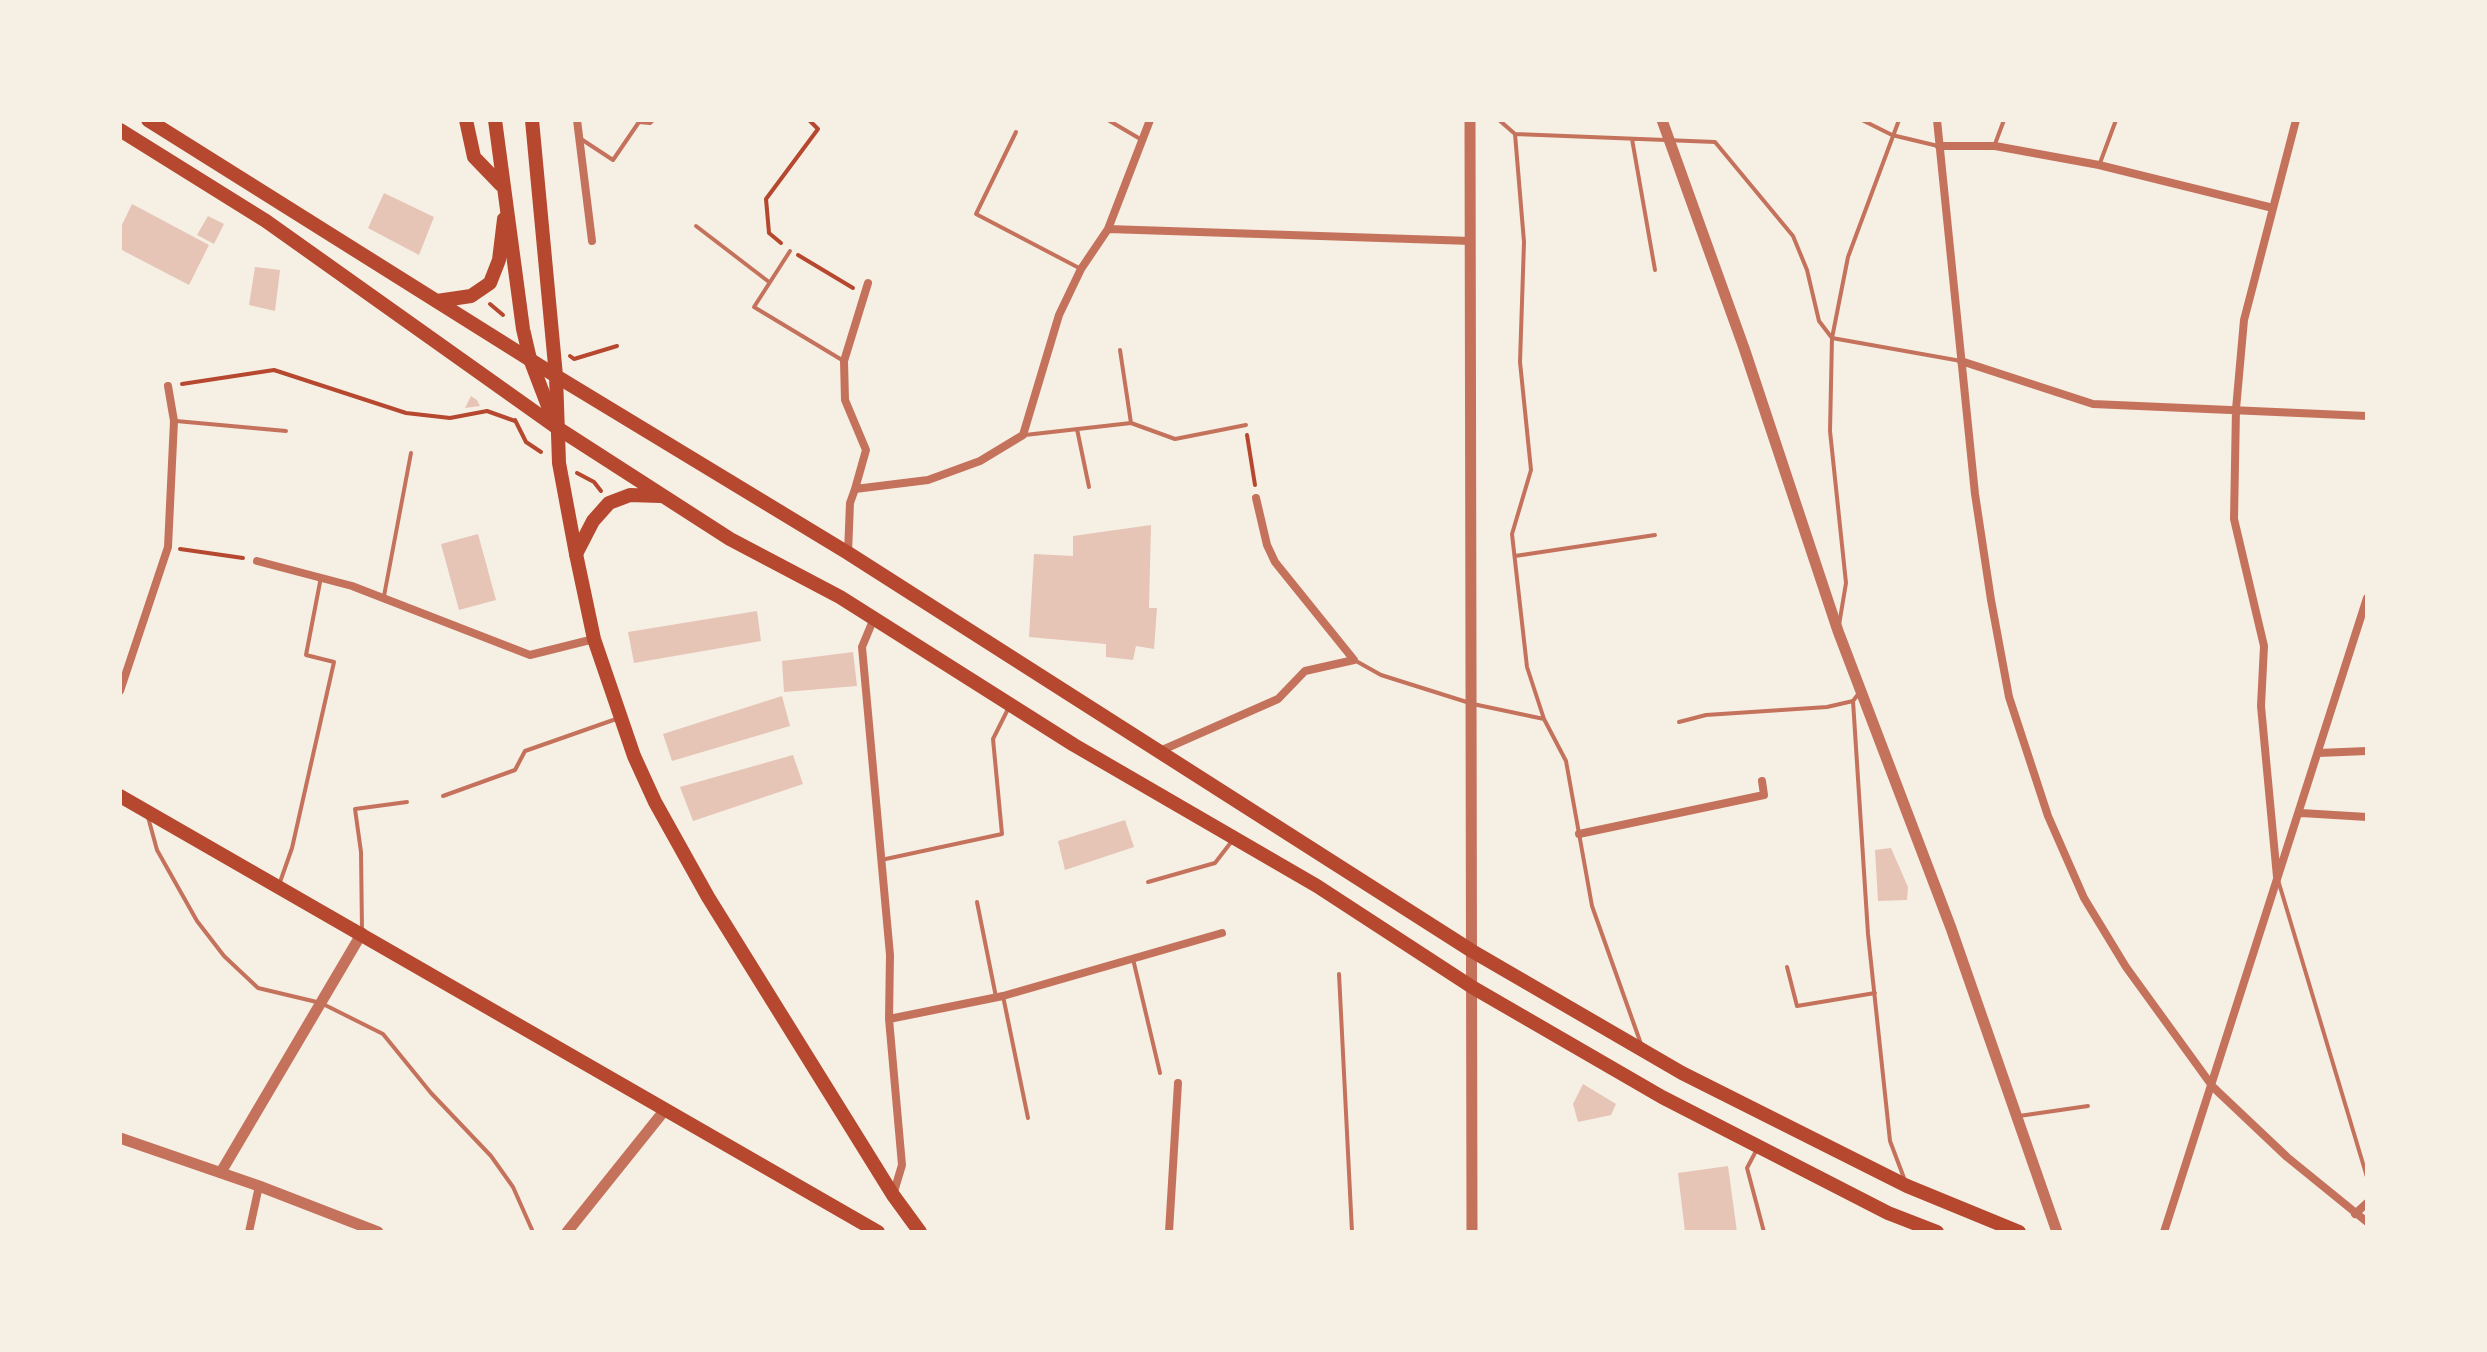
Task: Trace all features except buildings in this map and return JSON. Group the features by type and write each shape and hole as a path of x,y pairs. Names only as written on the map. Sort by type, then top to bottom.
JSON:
{"main road":[{"path":"148,120 556,376 848,553 1472,951 1682,1073 1907,1186 2019,1232"},
{"path":"466,120 474,157 501,185"},
{"path":"495,120 501,185 514,242 523,329 530,359 556,427"},
{"path":"532,120 556,376 556,427 576,554 594,639 619,718 655,802 708,897 893,1195 920,1232"},
{"path":"120,130 266,221 556,427 730,539 874,618 1010,705 1235,837 1472,987 1662,1097 1888,1213 1937,1232"},
{"path":"437,301 471,296 490,283 499,260 505,213"},
{"path":"576,554 593,521 609,503 630,495 664,497"},
{"path":"120,796 878,1232"}],"street":[{"path":"577,120 592,241"},
{"path":"855,489 928,480 980,461 1023,435 1059,315 1081,269 1108,229 1150,120"},
{"path":"1470,120 1472,1232"},
{"path":"1662,120 1744,348 1857,696 1951,928 2057,1232"},
{"path":"1937,120 1975,494 1993,614 2009,697 2048,816 2084,898 2162,1020 2213,1087 2367,1222"},
{"path":"2277,877 2261,706 2264,646 2234,519 2236,409 2244,320 2296,120"},
{"path":"1939,146 1995,146 2099,165 2273,208"},
{"path":"1108,229 1471,241"},
{"path":"848,553 850,503 866,450 845,400 844,361 868,283"},
{"path":"1961,361 2093,404 2367,416"},
{"path":"120,691 168,547 174,421 168,386"},
{"path":"1159,751 1278,699 1305,671 1354,660 1275,562 1267,545 1256,498"},
{"path":"257,561 321,577 383,598 530,655 594,639"},
{"path":"2164,1232 2213,1087 2277,877 2301,813 2367,598"},
{"path":"874,618 862,647 890,955 889,1019 902,1165 893,1195"},
{"path":"2318,753 2367,751"},
{"path":"1579,834 1764,795 1762,781"},
{"path":"2301,813 2367,817"},
{"path":"221,1172 362,933"},
{"path":"889,1019 999,996 1222,933"},
{"path":"1169,1232 1178,1083"},
{"path":"567,1232 664,1111"},
{"path":"120,1138 221,1172 378,1232"},
{"path":"249,1232 259,1186"},
{"path":"2355,1214 2367,1203"}],"lane":[{"path":"581,139 613,160 638,121 650,123 653,120"},
{"path":"1108,120 1144,141"},
{"path":"1499,120 1515,134 1715,142 1793,236 1807,270 1819,321 1832,338 1961,361"},
{"path":"1862,120 1892,135 1939,146"},
{"path":"1838,631 1846,583 1830,431 1832,338 1848,257 1899,120"},
{"path":"1995,146 2004,120"},
{"path":"2099,165 2116,120"},
{"path":"1016,132 976,214 1081,269"},
{"path":"1515,134 1524,242 1520,362 1531,470 1512,534 1527,667 1544,719 1566,761 1592,906 1643,1050"},
{"path":"1632,139 1655,270"},
{"path":"696,226 769,282"},
{"path":"790,251 754,307 844,361"},
{"path":"1120,350 1131,423"},
{"path":"174,421 286,431"},
{"path":"1023,435 1131,423 1175,439 1246,425"},
{"path":"1077,429 1089,487"},
{"path":"383,598 411,453"},
{"path":"1514,556 1655,535"},
{"path":"278,888 292,848 334,662 306,655 321,577"},
{"path":"1354,660 1381,675 1473,704 1544,719"},
{"path":"1679,722 1706,715 1827,707 1857,696 1875,993 1890,1141 1907,1186"},
{"path":"881,860 1002,834 993,739 1010,705"},
{"path":"443,796 515,770 525,751 619,718"},
{"path":"362,933 361,852 355,809 407,802"},
{"path":"147,811 157,850 197,921 224,956 258,988 321,1003 383,1034 431,1093 491,1156 513,1187 533,1232"},
{"path":"1148,882 1215,863 1235,837"},
{"path":"2277,877 2367,1177"},
{"path":"977,902 1028,1118"},
{"path":"1132,957 1160,1073"},
{"path":"1787,967 1797,1006 1875,993"},
{"path":"1339,974 1352,1232"},
{"path":"2017,1117 2088,1106"},
{"path":"1758,1147 1747,1168 1764,1232"}],"path":[{"path":"809,120 818,129 766,199 769,233 790,251 865,295"},
{"path":"574,359 579,390"},
{"path":"168,386 274,370 406,413 450,418 487,411 515,421"},
{"path":"1246,425 1256,498"},
{"path":"587,448 594,482"},
{"path":"168,547 257,561"}]}
